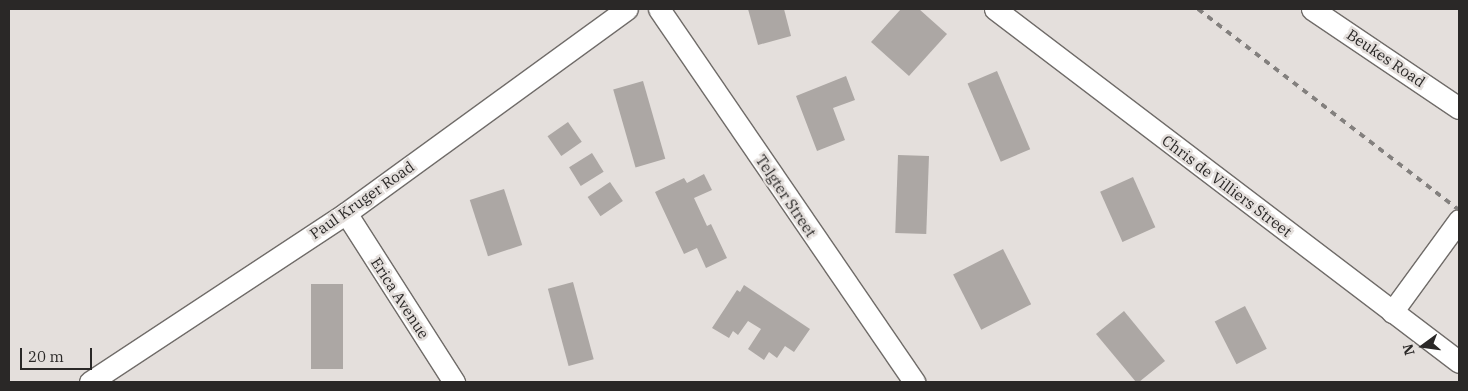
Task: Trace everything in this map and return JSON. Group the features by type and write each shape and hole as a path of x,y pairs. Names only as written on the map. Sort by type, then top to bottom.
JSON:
{"street":[{"name":"Paul Kruger Road","path":"90,382 346,213 627,9"},
{"name":"Telgter Street","path":"659,9 914,382"},
{"name":"Chris de Villiers Street","path":"995,9 1459,362"},
{"name":"Beukes Road","path":"1312,9 1459,108"},
{"name":"Erica Avenue","path":"346,213 454,382"},
{"path":"1392,312 1459,220"}],"building":[{"path":"748,9 784,9 791,36 758,45"},
{"path":"901,9 919,9 947,34 909,76 871,42"},
{"path":"997,71 1030,149 1001,162 968,84"},
{"path":"846,76 855,100 833,108 845,140 817,151 796,96"},
{"path":"643,81 665,159 636,167 613,90"},
{"path":"568,122 582,142 561,156 548,136"},
{"path":"592,153 604,172 581,186 569,167"},
{"path":"898,155 929,156 926,234 895,233"},
{"path":"704,174 712,190 694,198 707,226 711,224 727,258 706,268 697,248 684,254 655,192 684,178 687,183"},
{"path":"1133,177 1155,227 1122,242 1100,192"},
{"path":"610,182 623,201 600,216 588,197"},
{"path":"504,189 522,245 488,256 470,200"},
{"path":"1003,249 1031,304 981,330 953,274"},
{"path":"573,282 594,359 569,366 548,289"},
{"path":"311,284 343,284 343,369 311,369"},
{"path":"744,285 810,329 794,352 785,346 777,358 769,352 764,360 748,349 761,329 748,321 738,335 733,331 729,338 712,328 737,290 740,292"},
{"path":"1245,306 1267,349 1236,364 1215,321"},
{"path":"1124,311 1165,361 1139,382 1136,382 1096,334"}],"railway":[{"path":"1198,9 1459,210"}]}
